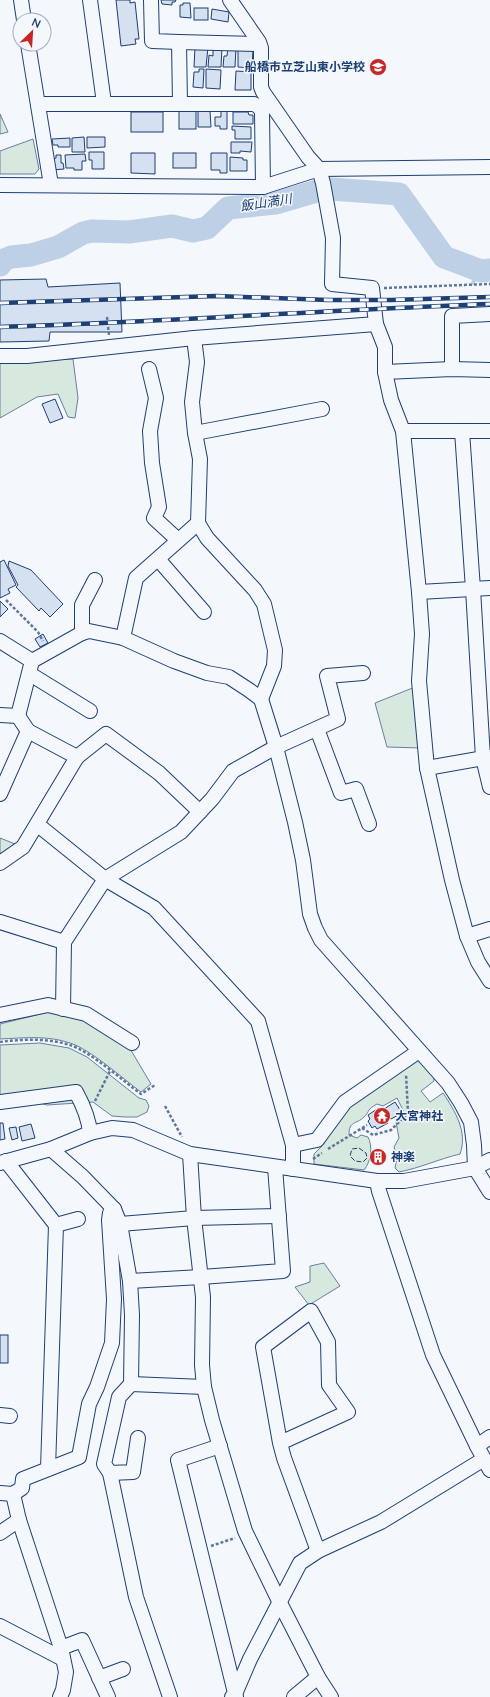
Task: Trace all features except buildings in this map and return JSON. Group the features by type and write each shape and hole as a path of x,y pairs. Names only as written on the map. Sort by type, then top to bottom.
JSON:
{"street":[{"path":"21,0 23,12"},
{"path":"90,0 104,103"},
{"path":"152,0 152,41 259,44"},
{"path":"230,0 255,35 259,44 261,87 263,92 308,157 319,169 333,238 332,284 372,288 376,324 385,347 385,372 391,400 403,431 422,634 419,681 427,768 452,880 467,936 478,962 490,981"},
{"path":"179,42 180,104"},
{"path":"29,52 50,185"},
{"path":"38,104 254,104 259,107 262,112 263,186"},
{"path":"0,185 263,186 319,169 490,167"},
{"path":"452,369 452,316 490,314"},
{"path":"0,356 27,356 194,338 376,324"},
{"path":"194,338 197,362 192,402 194,433 200,459 198,523 206,538 255,590 264,604 275,650 274,666 261,699"},
{"path":"149,369 156,398 150,431 152,463 159,508 154,518 178,540"},
{"path":"385,372 452,369 490,370"},
{"path":"194,433 322,409"},
{"path":"403,431 490,430"},
{"path":"462,431 486,758 490,787"},
{"path":"123,638 136,578 198,523"},
{"path":"158,559 204,612"},
{"path":"82,633 82,605 95,580"},
{"path":"419,592 490,588"},
{"path":"77,757 28,731 18,716 31,668 50,652 82,633 89,631 123,638 174,662 207,673 229,677 261,699 276,747 295,822 303,860 310,914 315,928 321,940 448,1083 471,1122 475,1168 490,1192"},
{"path":"0,641 31,668 90,711"},
{"path":"63,1009 64,942 105,879 180,832 212,799 233,771 276,747 317,730 338,719 327,676 363,673"},
{"path":"0,715 18,716"},
{"path":"317,730 341,794 356,789 369,824"},
{"path":"0,794 28,731"},
{"path":"0,864 24,847 77,757 106,734 159,773 200,812"},
{"path":"427,768 486,758"},
{"path":"38,825 105,879 154,908 258,1021 293,1145 293,1169"},
{"path":"0,922 64,942"},
{"path":"467,936 490,928"},
{"path":"0,1016 48,1005 86,1014 132,1042"},
{"path":"293,1145 317,1140 345,1102 419,1051"},
{"path":"0,1102 76,1092 83,1104 89,1123 90,1133"},
{"path":"48,1469 56,1225 3,1162 51,1149 90,1133 112,1128 133,1130 190,1154 377,1181 404,1181 475,1168 490,1160"},
{"path":"51,1149 84,1176 114,1209 120,1224 130,1281 132,1315 131,1384 119,1397 104,1464 110,1473 136,1597 170,1697"},
{"path":"190,1154 194,1218 203,1297 202,1365 204,1387 220,1446 247,1534 318,1677 331,1697"},
{"path":"130,1281 201,1278 283,1271 275,1167"},
{"path":"234,1696 250,1659 300,1563 318,1551 382,1522 487,1464 433,1354 377,1181"},
{"path":"60,1697 63,1690 66,1672 62,1654 19,1520 6,1493 22,1488 23,1479 79,1457 89,1404 97,1387 112,1343 114,1299 109,1226 110,1213 114,1209"},
{"path":"120,1224 194,1218 279,1216"},
{"path":"56,1225 78,1219"},
{"path":"280,1443 348,1412 329,1385 328,1342 311,1311 263,1347 280,1443 284,1458 318,1551"},
{"path":"131,1384 204,1387"},
{"path":"477,1446 490,1437"},
{"path":"110,1473 133,1472 138,1438"},
{"path":"220,1446 178,1460 234,1696"},
{"path":"0,1533 19,1520"},
{"path":"0,1626 62,1654"},
{"path":"62,1654 82,1640 108,1697"},
{"path":"99,1678 123,1669"},
{"path":"294,1697 318,1677"}],"path":[{"path":"372,288 490,284"},
{"path":"6,600 38,632 50,652"},
{"path":"0,1042 41,1040 70,1045 90,1056 140,1094 155,1085"},
{"path":"362,1128 373,1135 391,1130 408,1113 406,1060"},
{"path":"83,1104 96,1101 110,1071"},
{"path":"164,1106 181,1134"},
{"path":"313,1159 366,1125"},
{"path":"200,1550 247,1534"}],"shaded area":[{"path":"0,114 8,132 0,134"},
{"path":"33,139 39,169 35,174 0,174 0,151"},
{"path":"73,359 78,398 75,418 68,417 58,394 37,397 0,418 0,362"},
{"path":"415,687 421,748 387,747 375,703"},
{"path":"0,838 15,844 0,856"},
{"path":"48,1012 76,1016 129,1047 151,1084 141,1092 87,1051 61,1040 44,1038 0,1039 0,1024"},
{"path":"40,1043 69,1048 87,1057 139,1098 146,1100 149,1106 147,1112 137,1117 112,1116 93,1102 47,1105 16,1097 0,1096 0,1045"},
{"path":"417,1056 434,1077 434,1081 421,1091 430,1102 443,1093 456,1114 462,1138 460,1154 399,1172 395,1168 397,1157 394,1147 399,1138 396,1122 404,1112 397,1098 383,1106 377,1104 370,1109 364,1117 350,1127 349,1135 357,1138 361,1135 368,1137 370,1141 370,1158 364,1170 314,1164 314,1154 323,1145 348,1105"},
{"path":"324,1263 340,1286 309,1305 295,1287 310,1282 310,1266"}],"waterway":[{"name":"飯山満川","path":"0,265 4,260 11,257 31,255 58,247 83,233 92,231 129,232 172,226 193,231 207,228 228,208 276,203 317,191 331,189 399,194 444,257 481,271 490,270"},
{"path":"473,283 479,270"}],"railway":[{"path":"0,303 216,296 328,300 490,297"},
{"path":"0,327 490,304"}],"fence":[{"path":"359,1148 366,1153 367,1158 363,1162 355,1161 350,1156 352,1149 359,1148"}],"place":[{"name":"船橋市立芝山東小学校","path":"378,67"},
{"name":"大宮神社","path":"382,1116"},
{"name":"神楽","path":"378,1157"}]}
